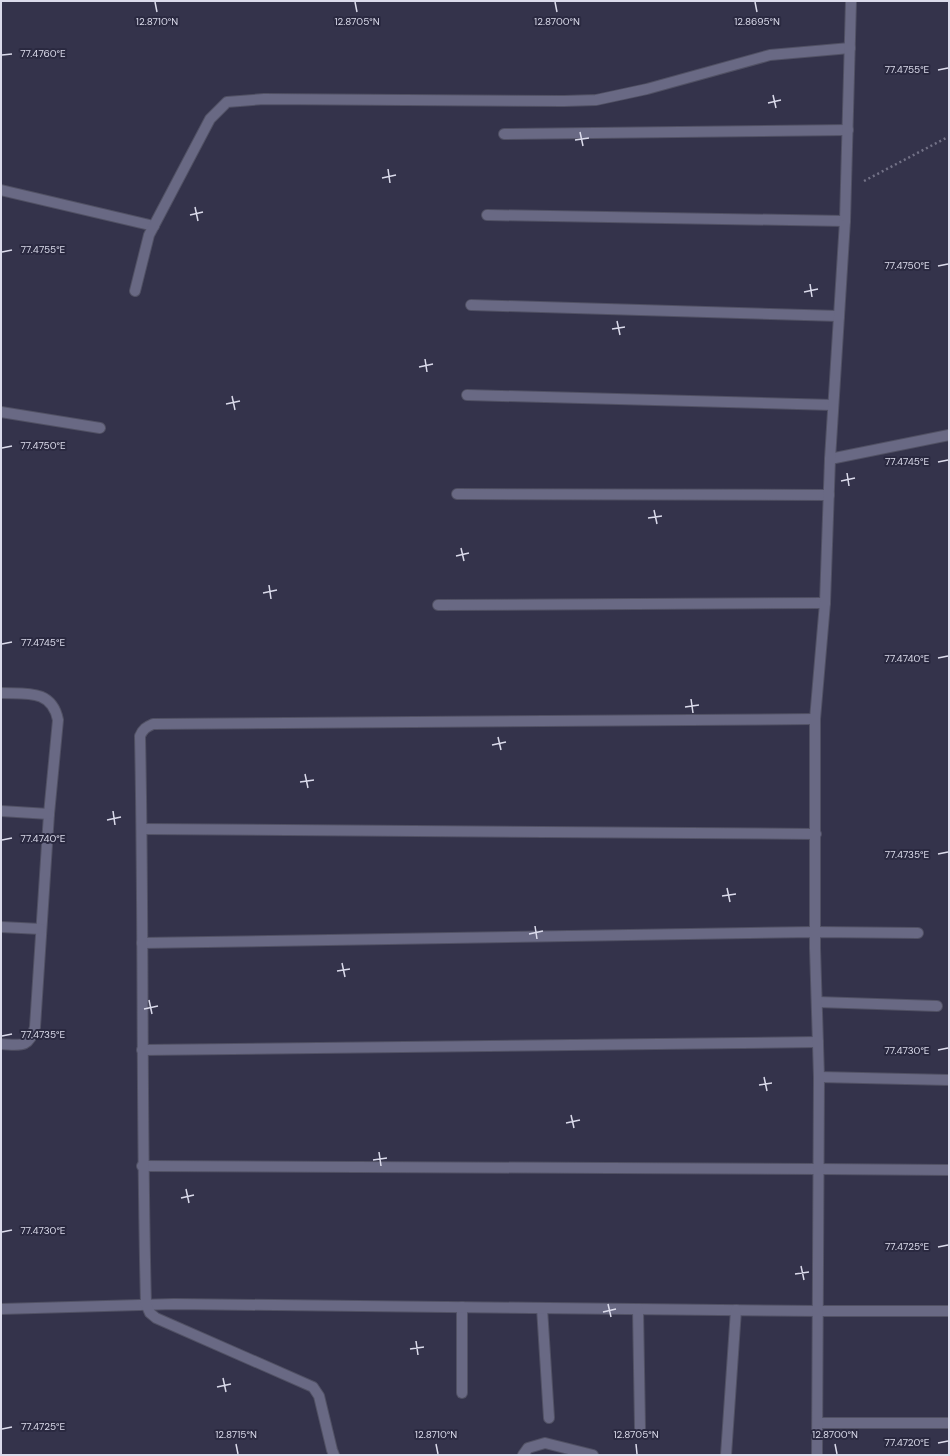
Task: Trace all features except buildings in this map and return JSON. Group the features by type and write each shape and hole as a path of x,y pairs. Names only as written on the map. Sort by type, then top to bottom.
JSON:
{"street":[{"path":"818,1455 819,1077 816,932 815,719 825,603 828,495 845,221 851,1"},
{"path":"135,291 149,235 210,119 227,102 264,99 596,100 647,89 770,55 850,48"},
{"path":"504,134 848,130"},
{"path":"1,190 154,226"},
{"path":"487,215 845,221"},
{"path":"471,305 839,316"},
{"path":"467,396 833,405"},
{"path":"1,412 100,428"},
{"path":"830,459 949,435"},
{"path":"457,494 828,495"},
{"path":"438,605 825,603"},
{"path":"1,693 32,694 42,697 51,702 56,710 58,720 49,814 35,1027 30,1040 24,1044 1,1044"},
{"path":"334,1455 320,1396 313,1387 156,1318 150,1313 146,1304 142,1166 142,829 140,736 142,730 152,724 815,719"},
{"path":"1,812 49,814"},
{"path":"142,829 816,834"},
{"path":"1,927 41,929"},
{"path":"142,943 816,932 918,933"},
{"path":"817,1002 937,1006"},
{"path":"142,1050 818,1042"},
{"path":"819,1077 949,1080"},
{"path":"142,1166 949,1170"},
{"path":"1,1309 146,1304 949,1311"},
{"path":"462,1307 462,1393"},
{"path":"542,1308 549,1418"},
{"path":"638,1309 640,1428"},
{"path":"726,1455 736,1310"},
{"path":"818,1423 949,1423"},
{"path":"523,1455 528,1448 545,1443 593,1455"}],"path":[{"path":"846,190 946,138 949,138"}]}
